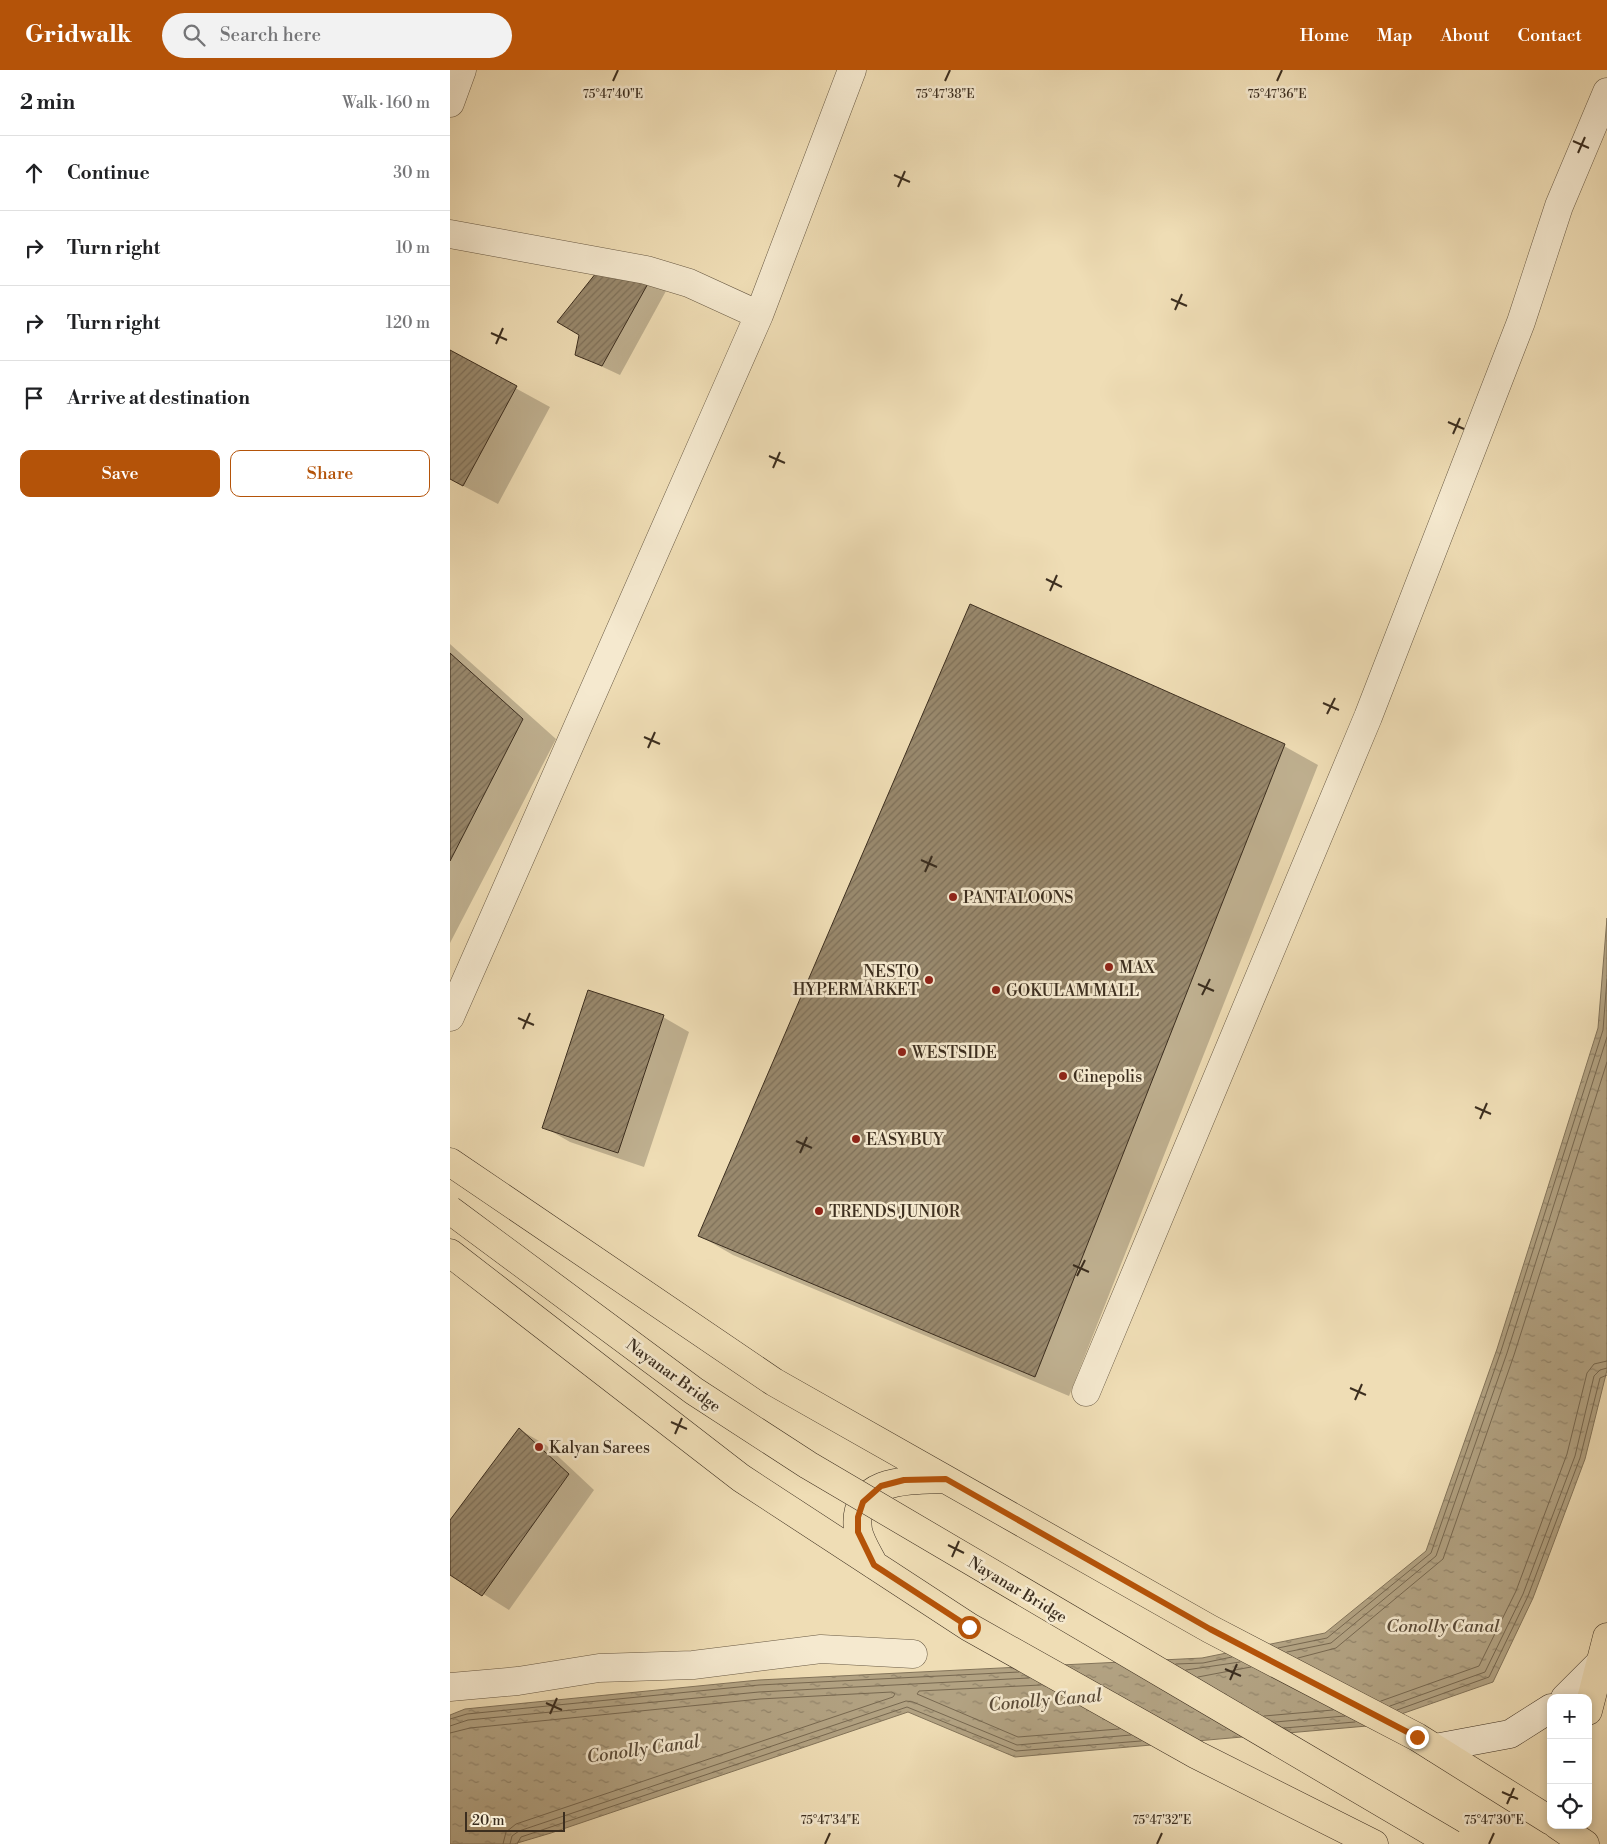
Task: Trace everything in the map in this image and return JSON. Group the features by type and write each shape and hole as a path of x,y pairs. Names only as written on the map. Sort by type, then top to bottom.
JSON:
{"main road":[{"path":"450,1162 774,1382 1210,1629 1426,1742 1547,1823"},
{"name":"Nayanar Bridge","path":"450,1210 694,1390 808,1465 1452,1844"},
{"path":"450,1253 742,1478 969,1627 1196,1755 1374,1844"},
{"path":"874,1565 858,1532 858,1517 863,1502 881,1486 904,1480 946,1479"},
{"path":"1592,1694 1607,1636"},
{"path":"1556,1829 1585,1844"}],"street":[{"path":"450,104 462,70"},
{"path":"450,1018 759,316 852,70"},
{"path":"1086,1392 1368,717 1521,322 1559,206 1607,92"},
{"path":"450,234 646,270 689,283 759,316"},
{"path":"450,1687 518,1681 599,1668 694,1665 821,1649 913,1654"},
{"path":"1569,1694 1600,1663"},
{"path":"1426,1742 1510,1734 1547,1711"}],"water":[{"name":"Conolly Canal","path":"1607,918 1607,1370 1585,1459 1533,1598 1493,1682 1367,1726 1015,1757 908,1712 514,1844 450,1844 450,1715 465,1709 759,1680 1202,1658 1325,1633 1426,1551 1497,1349 1598,1028"}],"building":[{"path":"604,263 650,280 602,366 575,355 579,335 557,322"},
{"path":"450,350 517,386 463,486 450,479"},
{"name":"GOKULAM MALL","path":"970,604 1285,744 1035,1377 698,1236"},
{"path":"450,653 523,719 450,861"},
{"path":"588,990 664,1015 618,1153 542,1128"},
{"path":"519,1428 569,1474 482,1596 450,1575 450,1520"}],"place":[{"name":"PANTALOONS","path":"953,897"},
{"name":"MAX","path":"1109,967"},
{"name":"NESTO HYPERMARKET","path":"929,980"},
{"name":"GOKULAM MALL","path":"996,990"},
{"name":"WESTSIDE","path":"902,1052"},
{"name":"Cinepolis","path":"1063,1076"},
{"name":"EASY BUY","path":"856,1139"},
{"name":"TRENDS JUNIOR","path":"819,1211"},
{"name":"Kalyan Sarees","path":"539,1447"}],"route":[{"path":"969,1627 874,1565 858,1532 858,1517 863,1502 881,1486 904,1480 946,1479 1210,1629 1417,1737"}]}
